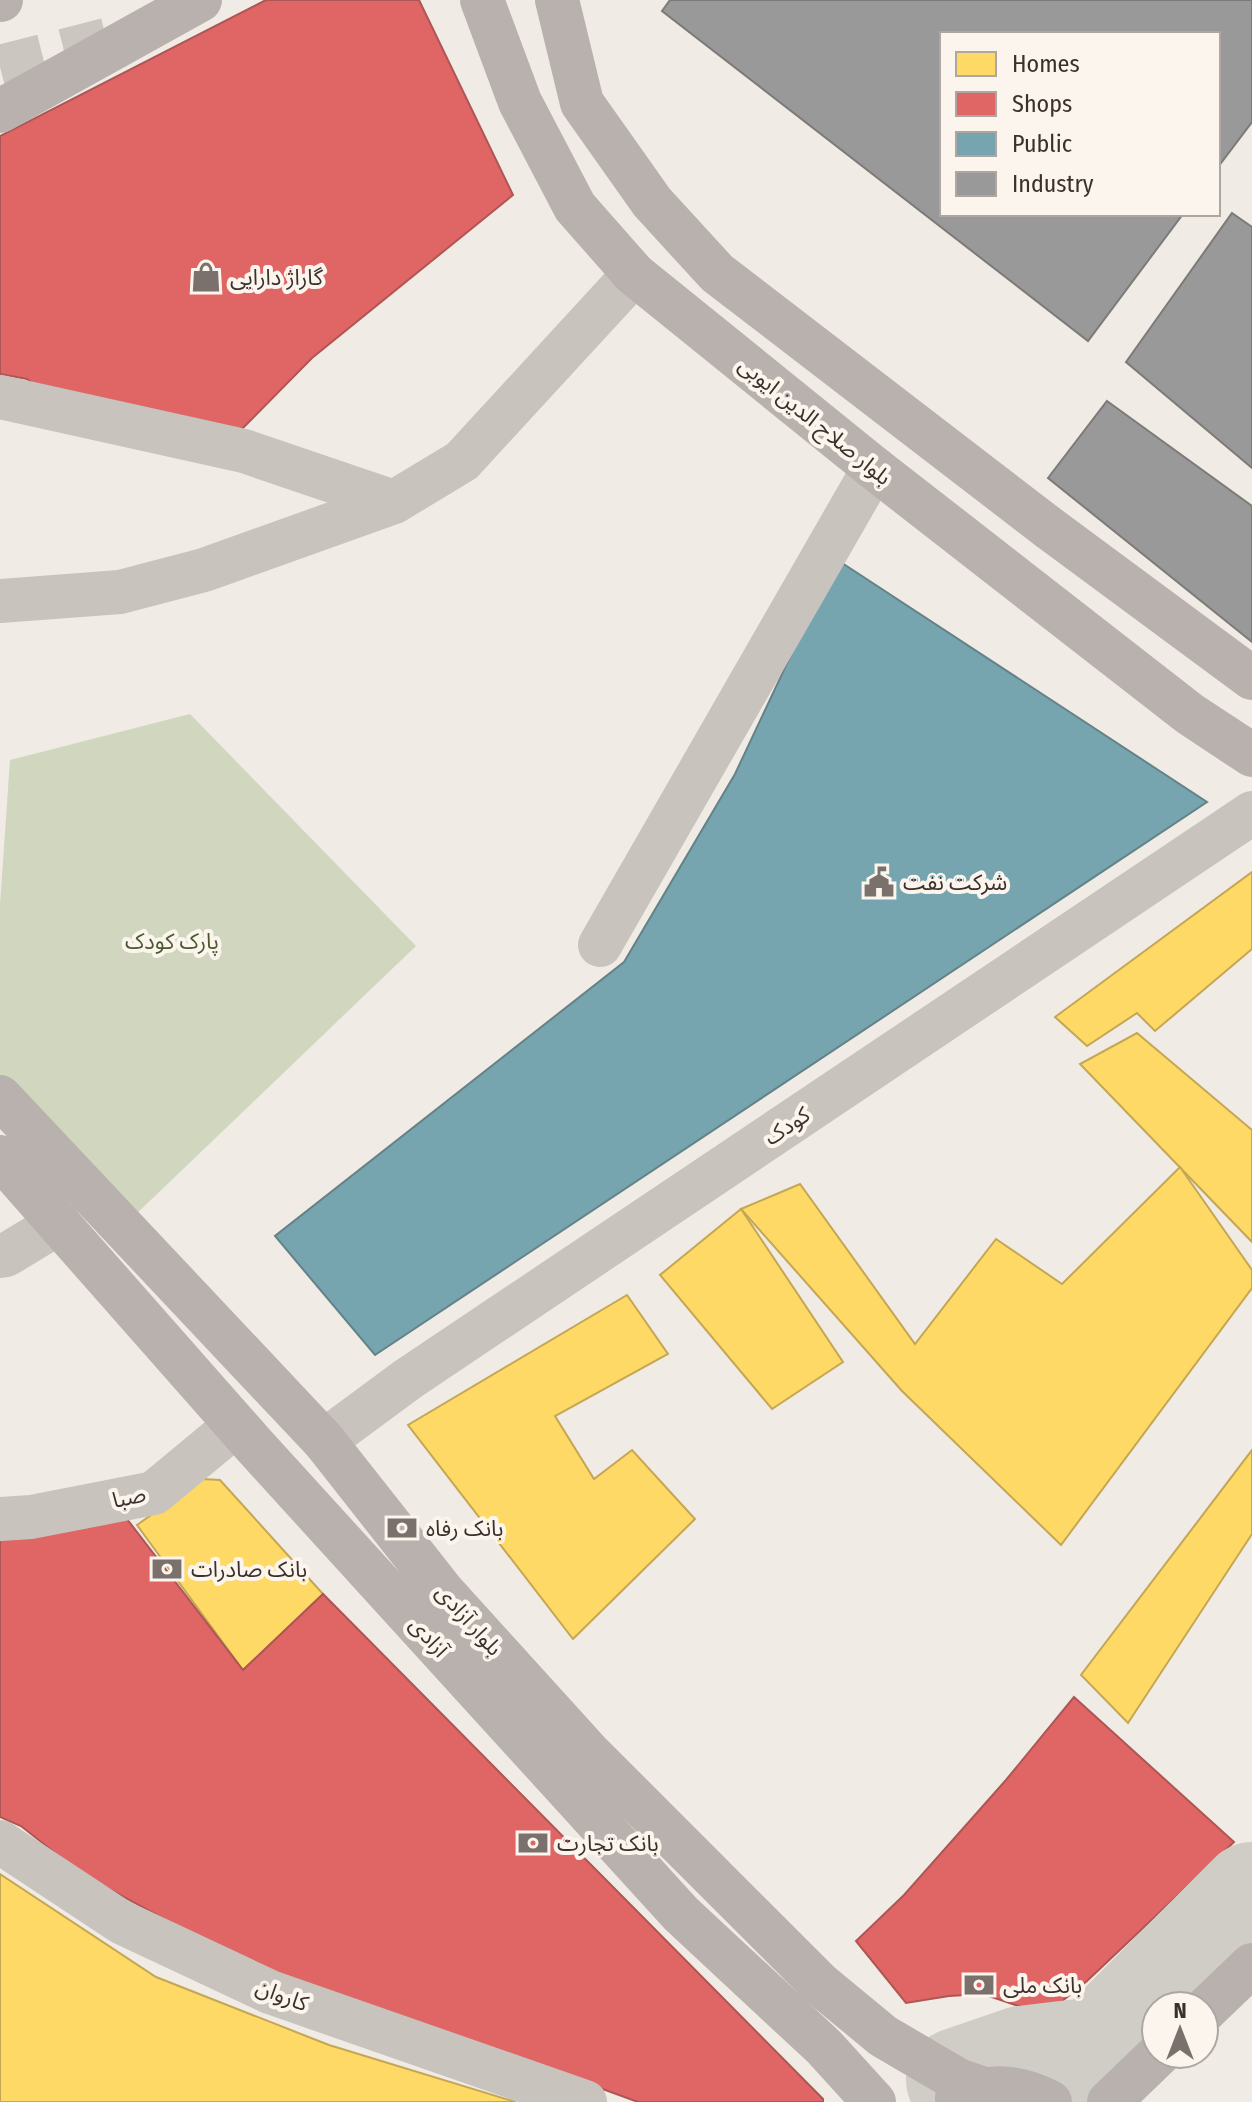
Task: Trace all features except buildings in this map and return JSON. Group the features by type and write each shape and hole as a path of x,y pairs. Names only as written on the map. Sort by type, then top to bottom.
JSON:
{"main road":[{"path":"0,111 200,0"},
{"name":"بلوار صلاح الدین ایوبی","path":"482,0 520,102 575,207 634,274 874,468 1190,714 1252,755"},
{"path":"557,0 582,103 652,202 717,273 1049,528 1252,678"},
{"name":"بلوار آزادی","path":"0,1097 324,1441 443,1592 589,1753 820,1984 883,2036 958,2080 968,2096"},
{"name":"آزادی","path":"0,1157 236,1425 681,1914 824,2047 874,2102"},
{"path":"1220,1996 1252,1965"},
{"path":"1109,2102 1142,2070"},
{"path":"968,2096 1003,2086 1028,2091 1050,2102"}],"street":[{"path":"0,601 120,592 204,570 394,502 462,461 634,274"},
{"path":"0,397 244,451 394,502"},
{"path":"600,945 874,468"},
{"name":"کودک","path":"324,1441 408,1379 1252,813"},
{"path":"0,1256 59,1223"},
{"name":"صبا","path":"0,1519 31,1517 154,1493 236,1425"},
{"name":"کاروان","path":"0,1842 121,1922 270,1992 585,2102"}],"green space":[{"name":"پارک کودک","path":"190,714 416,946 132,1218 0,1090 0,905 10,760"}],"taxiway":[{"path":"958,2080 1022,2058 1097,2049 1252,1894"}],"tunnel":[{"path":"0,67 122,36"}],"place":[{"name":"گاراژ دارایی","path":"206,277"},
{"name":"شرکت نفت","path":"879,882"},
{"name":"بانک رفاه","path":"402,1528"},
{"name":"بانک صادرات","path":"167,1569"},
{"name":"بانک تجارت","path":"533,1843"},
{"name":"بانک ملی","path":"979,1985"}]}
